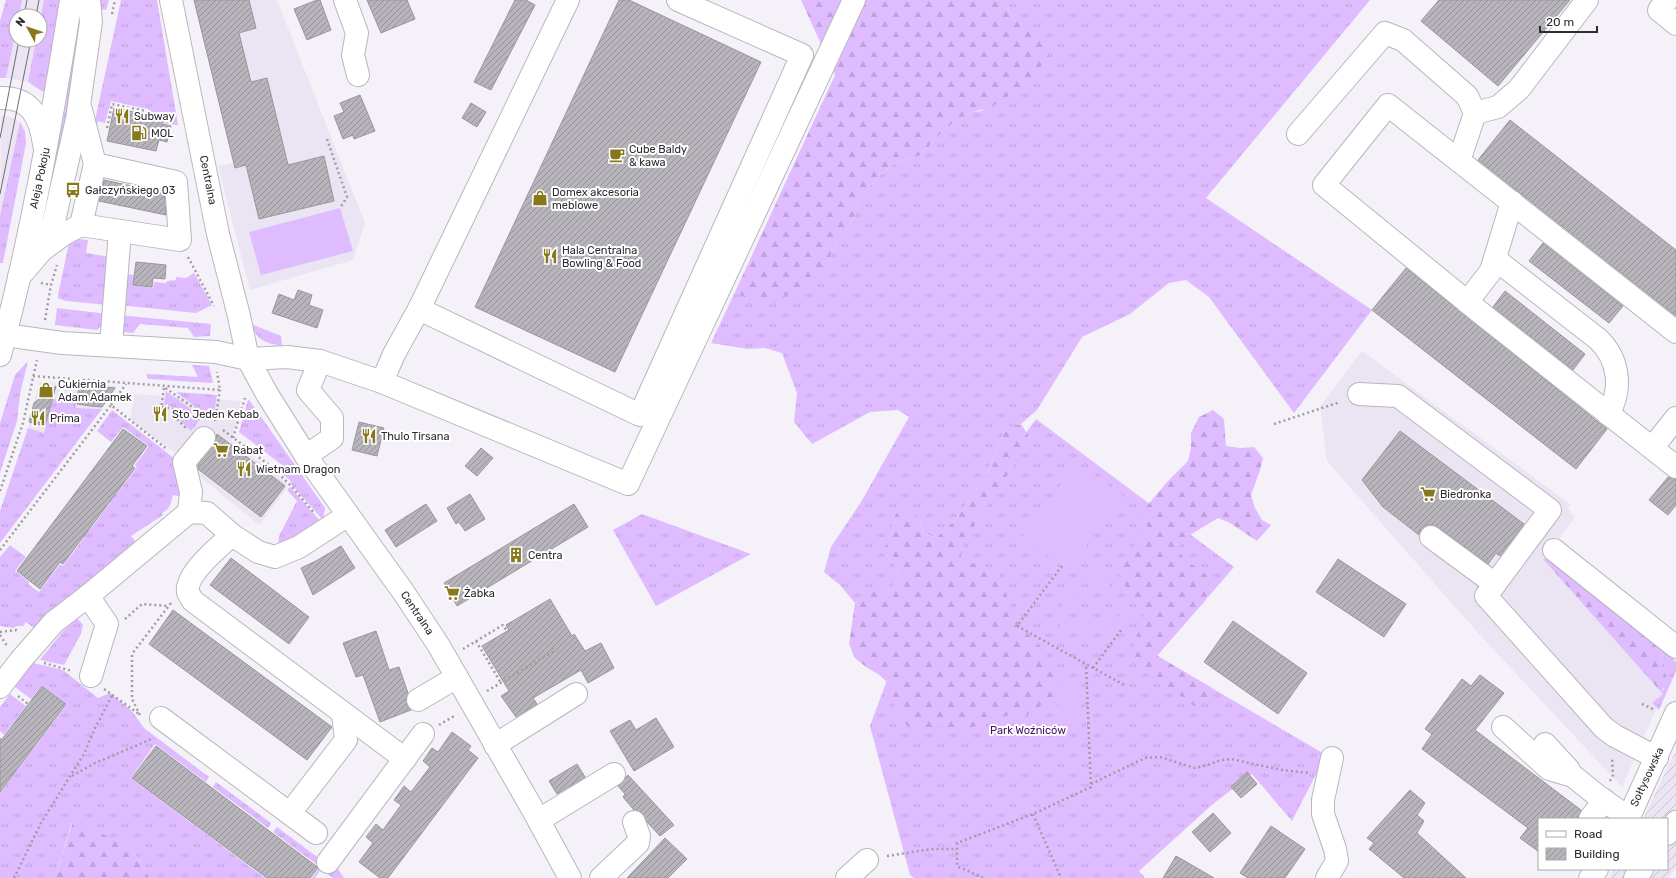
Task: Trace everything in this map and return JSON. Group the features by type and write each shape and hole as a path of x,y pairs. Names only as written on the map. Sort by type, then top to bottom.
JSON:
{"street":[{"name":"Aleja Pokoju","path":"3,345 46,151 71,0"},
{"path":"51,255 54,221 79,103 91,22 89,0"},
{"name":"Centralna","path":"172,0 218,234 239,316 248,359 306,456 421,618 458,677 570,878"},
{"path":"344,0 357,33 353,55 358,76"},
{"path":"382,382 394,354 419,309 568,0"},
{"path":"419,309 640,415 802,55 678,0"},
{"path":"3,345 62,343 111,345 216,352 248,359 287,357 320,360 382,382 628,484 854,0"},
{"path":"1475,113 1498,108 1519,88 1587,0"},
{"path":"1667,0 1659,10 1676,24"},
{"path":"1298,134 1385,33 1403,40 1467,96 1475,113 1459,161"},
{"path":"0,98 19,100 30,108 41,126 46,151"},
{"path":"79,103 95,164 81,226"},
{"path":"1676,332 1388,105 1324,184 1467,302 1676,467"},
{"path":"19,277 51,255 64,234 81,226 180,240 176,182 95,164"},
{"path":"1467,302 1491,270 1512,202"},
{"path":"111,345 120,231"},
{"path":"1495,259 1598,339 1607,348 1614,361 1618,375 1616,395 1608,414"},
{"path":"306,456 332,438 332,418 308,390 320,360"},
{"path":"1359,394 1398,396 1550,510 1486,596 1604,728 1615,736 1657,758"},
{"path":"1652,448 1676,418"},
{"path":"0,687 20,661 54,622 88,596 189,512 191,492 184,462 207,435"},
{"path":"189,512 207,514 232,535 258,552 276,557 299,547 348,515"},
{"path":"232,535 202,563 190,582 188,592 193,601 405,760"},
{"path":"1431,537 1495,584"},
{"path":"1554,550 1676,647"},
{"path":"88,596 108,624 91,676"},
{"path":"418,700 458,677"},
{"path":"495,744 576,694"},
{"path":"290,813 346,740 343,713"},
{"name":"Sołtysowska","path":"1628,818 1657,758 1668,713"},
{"path":"149,721 290,813 316,833"},
{"path":"1503,727 1549,769 1573,776"},
{"path":"328,862 423,734"},
{"path":"1545,744 1573,776 1628,818"},
{"path":"1327,878 1337,861 1335,849 1323,814 1323,800 1330,766"},
{"path":"539,820 614,774"},
{"path":"1591,818 1604,800"},
{"path":"601,878 638,844 639,836 634,822"},
{"path":"1668,833 1676,822"},
{"path":"847,878 867,860"},
{"path":"1590,878 1596,870"},
{"path":"1635,878 1641,870"}],"path":[{"path":"106,134 112,104 146,111"},
{"path":"327,139 348,197 340,208"},
{"path":"44,323 51,285 51,255"},
{"path":"195,272 213,304 219,310"},
{"path":"0,491 22,422 38,357"},
{"path":"207,435 220,390 216,365"},
{"path":"33,376 220,390"},
{"path":"0,550 126,384"},
{"path":"164,386 161,408 178,410 178,420 207,435 233,438 273,468 318,517"},
{"path":"164,386 207,435"},
{"path":"233,438 247,392"},
{"path":"111,405 170,452"},
{"path":"1274,424 1324,409"},
{"path":"1062,566 1017,626 1126,686"},
{"path":"70,778 93,764 158,737 149,721 132,699 132,654 172,602"},
{"path":"102,617 125,620 142,604 169,606"},
{"path":"463,650 503,624 507,631"},
{"path":"1093,668 1121,630"},
{"path":"476,641 501,682"},
{"path":"482,694 554,651 551,646"},
{"path":"42,663 91,676 106,691 113,694 149,721"},
{"path":"1086,664 1091,784"},
{"path":"14,878 41,823 84,754 95,728 113,694"},
{"path":"1642,704 1668,713"},
{"path":"423,734 456,715"},
{"path":"1612,755 1612,779"},
{"path":"983,878 957,866 957,843 1033,814 1145,758 1160,757 1195,768 1221,760 1231,759 1282,770 1330,766"},
{"path":"1033,814 1061,878"},
{"path":"867,860 932,849 956,849"}],"shaded area":[{"path":"22,0 44,0 42,8 20,8"},
{"path":"194,0 277,0 365,223 353,260 250,290 218,166 233,163"},
{"path":"12,48 34,48 28,82 6,78"},
{"path":"1,116 14,118 20,122 0,216"},
{"path":"1362,351 1571,505 1568,509 1575,517 1544,560 1663,694 1622,787 1478,633 1327,461 1320,406"},
{"path":"39,382 117,386 102,409 75,408 76,400 44,433 28,428"},
{"path":"135,394 241,401 232,441 287,483 285,491 259,525 182,462 179,456 130,419"},
{"path":"1676,750 1676,868 1668,878 1608,878 1613,870 1668,870 1668,818 1643,818"}],"green space":[{"path":"6,0 22,0 20,8 8,8 8,48 12,48 6,78 0,78 0,21"},
{"path":"44,0 60,0 45,89 43,92 28,82 34,48 48,48 48,8 42,8"},
{"path":"99,0 109,0 106,10 98,9"},
{"path":"121,0 157,0 178,125 162,123 163,117 148,113 148,109 111,101 105,123 98,121 96,130 94,125"},
{"path":"801,0 1003,0 1013,18 1048,47 1049,56 1031,79 1024,85 992,107 972,112 955,121 940,134 921,155 893,164 879,176 861,197 849,227 837,242 829,260 809,281 776,302 767,305 748,300 735,292 835,75"},
{"path":"1003,0 1370,0 1206,198 1372,310 1294,413 1209,297 1186,280 1169,283 1130,314 1082,337 1037,410 1021,424 1008,428 1001,438 986,476 956,519 936,538 923,533 920,519 885,554 894,564 900,577 892,588 872,592 855,603 840,585 824,572 831,547 861,502 909,417 898,410 870,412 812,444 794,422 797,393 782,353 765,348 748,349 711,343 735,292 748,300 829,260 837,242 849,227 861,197 879,176 893,164 921,155 940,134 955,121 972,112 982,111 1027,31 1013,18"},
{"path":"84,3 56,198 39,232 65,110 80,9"},
{"path":"20,122 25,131 26,143 3,263 0,263 0,216"},
{"path":"340,208 353,251 261,275 249,232"},
{"path":"77,239 88,240 86,253 111,257 108,305 66,301 58,298 69,243"},
{"path":"194,273 212,305 196,313 119,305 127,274 134,275 133,285 153,288 154,282 166,283 167,281 176,280 176,277 186,278"},
{"path":"57,308 108,314 107,321 97,330 55,325"},
{"path":"118,315 211,324 210,336 194,337 188,328 140,324 133,333 124,332 121,328"},
{"path":"251,324 281,336 282,346 263,340 256,334"},
{"path":"28,361 20,394 17,421 0,473 0,423 15,375"},
{"path":"192,365 209,366 213,382 148,379 146,374 198,377"},
{"path":"166,391 202,417 191,431 180,420 180,409 164,405"},
{"path":"176,392 217,395 213,420"},
{"path":"52,399 76,400 76,408 102,409 0,543 0,511 28,428 44,433"},
{"path":"248,400 325,508 323,520 290,483 291,481 282,474 286,468 239,432"},
{"path":"112,410 175,459 185,497 173,495 168,508 162,513 163,515 131,536 137,543 46,615 34,628 26,622 23,626 13,628 0,626 0,557 10,545 26,557 15,571 29,582 28,584 39,592 60,564 63,566 84,538 82,536 87,529 89,531 110,503 108,501 114,494 116,495 137,467 135,465 149,446 123,427 111,442 97,431"},
{"path":"1213,410 1224,419 1226,446 1240,448 1254,447 1263,458 1251,495 1255,508 1262,520 1271,525 1257,541 1230,523 1218,518 1185,538 1177,549 1186,560 1208,576 1208,589 1205,601 1156,655 1212,688 1214,691 1207,702 1194,706 1174,690 1161,685 1141,669 1133,658 1134,643 1144,616 1121,579 1120,570 1124,559 1147,527 1141,513 1167,482 1188,461 1191,448 1191,433 1199,417"},
{"name":"Park Woźniców","path":"1036,419 1234,567 1157,656 1326,755 1292,821 1252,774 1213,804 1139,871 1145,878 914,878 910,875 870,726 928,569"},
{"path":"1021,424 1028,435 1023,451 965,540 960,560 998,570 1015,619 1046,654 1059,692 1024,717 1009,715 967,729 953,729 939,726 926,731 911,730 894,708 888,683 855,658 849,644 855,603 865,594 877,589 892,588 900,577 894,564 885,554 887,538 896,513 909,511 920,519 923,533 936,538 956,519 986,476 1001,438 1008,428"},
{"path":"1077,463 1123,496 1068,570 1022,537"},
{"path":"290,487 321,522 278,546 279,536 297,501 287,490"},
{"path":"642,514 751,554 656,606 613,530"},
{"path":"1545,558 1663,648 1661,667 1669,680 1661,692 1544,560"},
{"path":"1092,565 1102,571 1116,598 1130,613 1130,622 1125,630 1118,632 1099,629 1071,630 1060,626 1057,619 1058,612 1074,587 1082,569","holes":["1093,576 1108,595 1120,616 1117,620 1105,624 1071,622 1068,618 1073,601 1085,582"]},
{"path":"77,618 83,625 81,634 64,665 40,660 64,630"},
{"path":"1663,648 1676,662 1676,671 1659,710 1652,703 1663,694 1661,692 1664,689 1661,667"},
{"path":"33,663 63,670 98,698 110,693 132,711 144,728 209,777 206,782 155,744 131,778 265,878 150,878 130,846 72,822 55,878 0,878 0,793 67,704 42,685 31,699 15,687"},
{"path":"1080,681 1082,727 1059,728 1058,682"},
{"path":"10,694 26,706 4,735 0,731 0,707"},
{"path":"216,782 271,823 268,828 213,787"},
{"path":"73,821 130,846 150,878 55,878"},
{"path":"277,827 324,862 315,878 312,878 320,867 273,832"},
{"path":"337,868 344,878 333,878 326,873 329,870"}],"building":[{"path":"194,0 249,0 256,28 239,33 251,82 267,78 288,165 324,156 334,201 259,219 246,165 235,168"},
{"path":"320,0 331,30 307,40 294,9"},
{"path":"367,0 407,0 415,19 381,33"},
{"path":"515,0 526,0 535,5 491,90 474,82"},
{"path":"619,0 629,0 761,62 615,372 475,307"},
{"path":"1439,0 1570,0 1498,86 1421,21"},
{"path":"360,95 375,131 354,139 353,135 343,139 334,116 344,112 340,103"},
{"path":"471,103 486,112 477,127 462,118"},
{"name":"MOL","path":"114,108 163,118 162,124 171,126 167,142 159,140 156,151 107,141"},
{"path":"1510,120 1676,250 1676,316 1478,160"},
{"path":"104,180 164,193 166,215 99,201"},
{"path":"1543,243 1623,306 1609,323 1529,261"},
{"path":"136,262 166,265 165,279 153,278 152,287 133,285"},
{"path":"1406,268 1607,429 1576,469 1372,310"},
{"path":"298,290 312,295 309,305 323,310 317,328 272,313 279,294 294,300"},
{"path":"1505,291 1585,354 1573,370 1493,307"},
{"path":"79,385 115,388 102,407 90,406 77,404"},
{"path":"56,386 45,426 29,422 34,403"},
{"name":"Thulo Tirsana","path":"359,422 384,428 377,456 352,450"},
{"path":"123,429 147,446 132,466 135,468 63,564 60,562 40,589 17,571"},
{"name":"Biedronka","path":"1400,431 1524,524 1500,556 1496,553 1488,564 1438,527 1426,525 1421,529 1419,535 1383,507 1362,480"},
{"path":"217,434 285,486 261,517 198,469 198,465 214,446"},
{"path":"481,448 493,458 477,476 465,466"},
{"path":"1668,477 1676,479 1676,505 1668,515 1649,500"},
{"path":"470,494 485,519 465,531 459,522 456,524 447,508"},
{"path":"426,504 437,521 396,547 385,530"},
{"name":"Centra","path":"574,504 588,527 457,606 444,583"},
{"path":"341,546 355,568 313,595 301,568"},
{"path":"231,558 309,617 289,644 210,585"},
{"path":"1338,559 1406,604 1384,637 1316,592"},
{"path":"550,599 572,636 574,634 585,651 601,643 614,668 588,683 581,670 533,698 537,704 516,717 501,696 509,691 482,646 509,630 506,625"},
{"path":"173,610 332,727 307,760 149,644"},
{"path":"1233,621 1307,673 1278,714 1204,662"},
{"path":"376,631 389,670 399,667 408,693 406,700 407,706 411,710 380,722 363,675 356,677 343,643"},
{"path":"1480,675 1504,693 1475,730 1581,810 1578,818 1538,818 1538,851 1520,838 1528,828 1422,749 1432,734 1425,729 1462,679 1471,686"},
{"path":"42,686 66,704 0,792 0,742"},
{"path":"656,718 674,747 634,771 610,731 630,720 636,730"},
{"path":"452,732 471,746 468,750 478,758 388,878 380,878 359,862 373,843 366,837 376,824 383,830 401,805 394,800 404,786 411,792 430,767 423,761 432,748 438,752"},
{"path":"156,746 316,866 318,868 310,878 267,878 132,778"},
{"path":"577,764 585,777 557,794 549,781"},
{"path":"1247,772 1257,784 1241,798 1231,787"},
{"path":"628,775 674,825 660,836 647,822 642,813 634,810 623,797 625,794 618,786"},
{"path":"1410,790 1425,803 1417,815 1424,821 1417,833 1466,878 1404,878 1369,849 1374,843 1367,838"},
{"path":"1213,813 1231,833 1210,852 1192,832"},
{"path":"1271,826 1305,849 1285,878 1248,878 1240,873"},
{"path":"665,838 687,859 668,878 627,878"},
{"path":"1176,856 1197,868 1214,878 1163,878"}],"tram line":[{"path":"26,8 27,0"},
{"path":"38,8 39,0"},
{"path":"0,138 17,48"},
{"path":"0,194 29,48"}],"place":[{"name":"Subway","path":"122,116"},
{"name":"MOL","path":"139,133"},
{"name":"Cube Baldy & kawa","path":"617,155"},
{"name":"Gałczyńskiego 03","path":"73,190"},
{"name":"Domex akcesoria meblowe","path":"540,198"},
{"name":"Hala Centralna Bowling & Food","path":"550,256"},
{"name":"Cukiernia Adam Adamek","path":"46,390"},
{"name":"Sto Jeden Kebab","path":"160,414"},
{"name":"Prima","path":"38,418"},
{"name":"Thulo Tirsana","path":"369,436"},
{"name":"Rabat","path":"221,450"},
{"name":"Wietnam Dragon","path":"244,469"},
{"name":"Biedronka","path":"1428,494"},
{"name":"Centra","path":"516,555"},
{"name":"Żabka","path":"452,593"}]}
